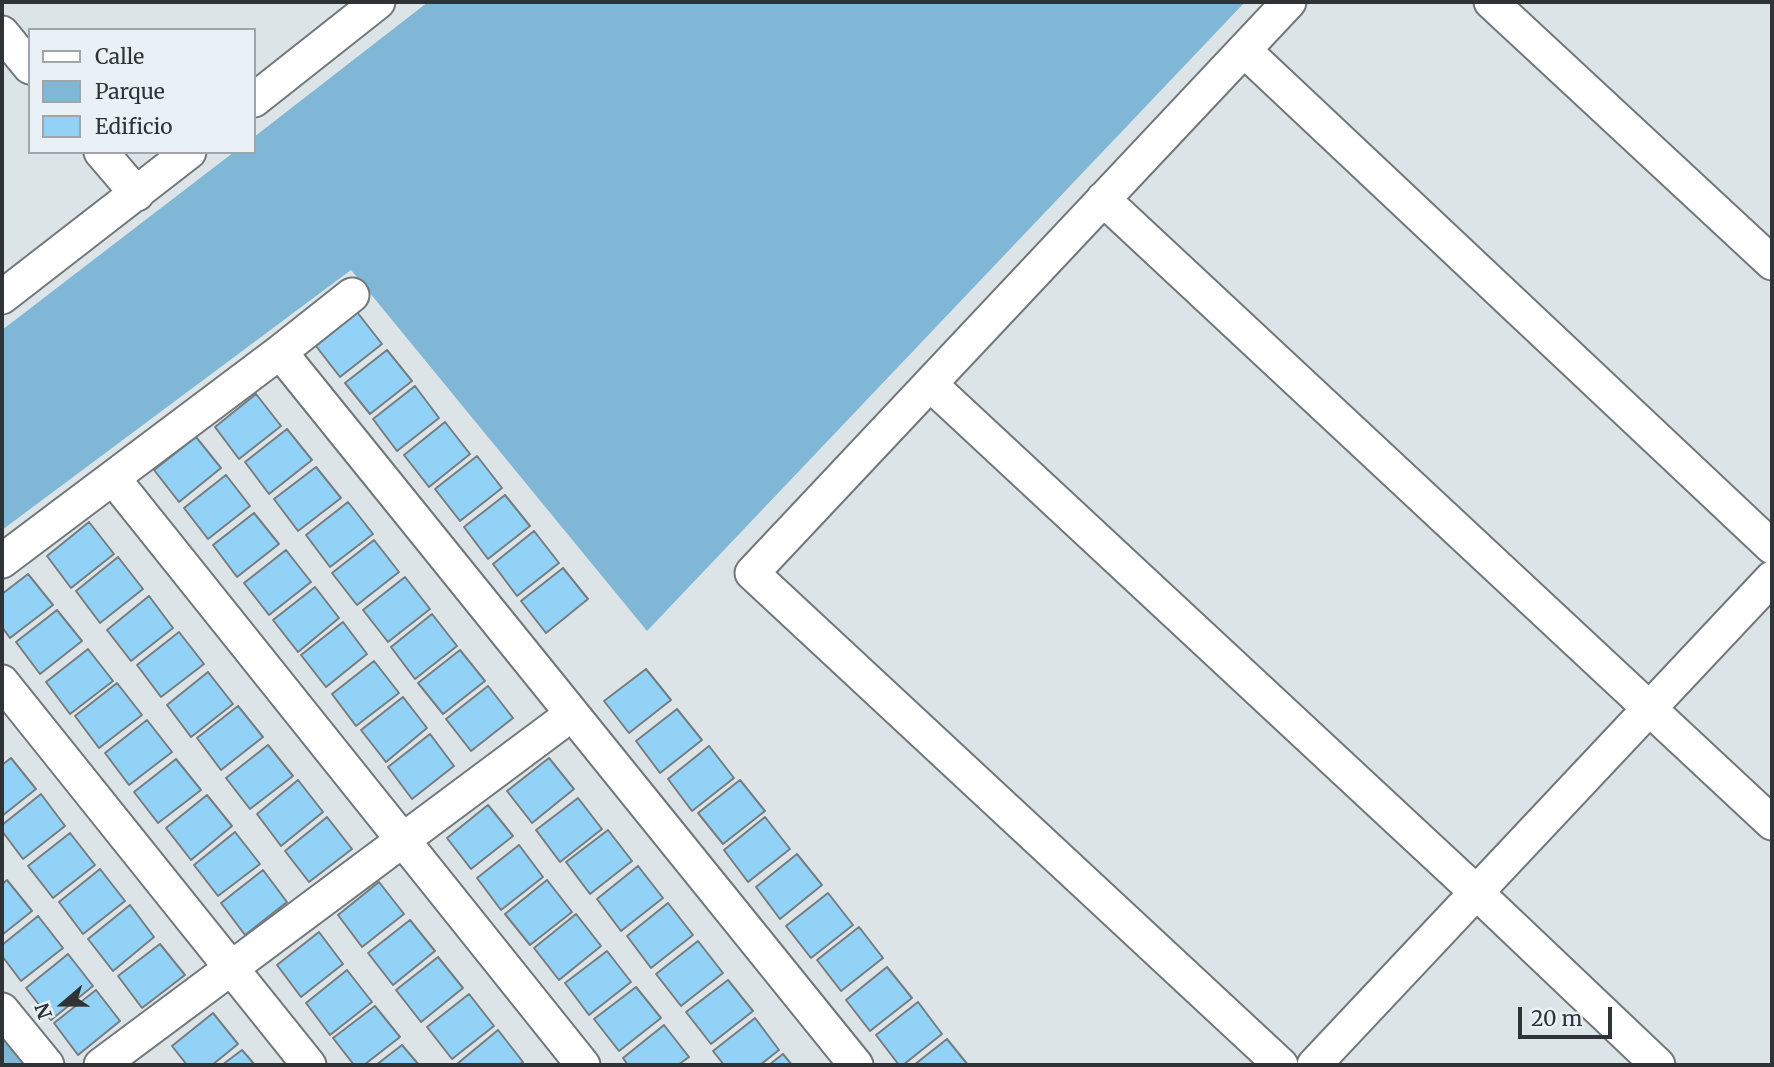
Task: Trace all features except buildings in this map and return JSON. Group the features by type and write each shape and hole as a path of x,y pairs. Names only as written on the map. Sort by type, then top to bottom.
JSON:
{"street":[{"path":"1281,1065 752,573 1289,2"},
{"path":"1491,2 1772,262"},
{"path":"256,98 356,8"},
{"path":"2,33 28,65"},
{"path":"1244,50 1772,547"},
{"path":"103,154 137,194"},
{"path":"2,297 187,154"},
{"path":"1103,199 1772,823"},
{"path":"2,561 352,295"},
{"path":"280,352 856,1065"},
{"path":"930,384 1658,1065"},
{"path":"113,478 583,1065"},
{"path":"1314,1065 1772,578"},
{"path":"2,682 309,1065"},
{"path":"100,1065 572,714"},
{"path":"2,1010 47,1065"}],"green space":[{"path":"428,2 1245,2 647,631 351,270 2,530 2,330 231,154 256,154 256,135"},
{"path":"2,1033 28,1065 2,1065"}]}
